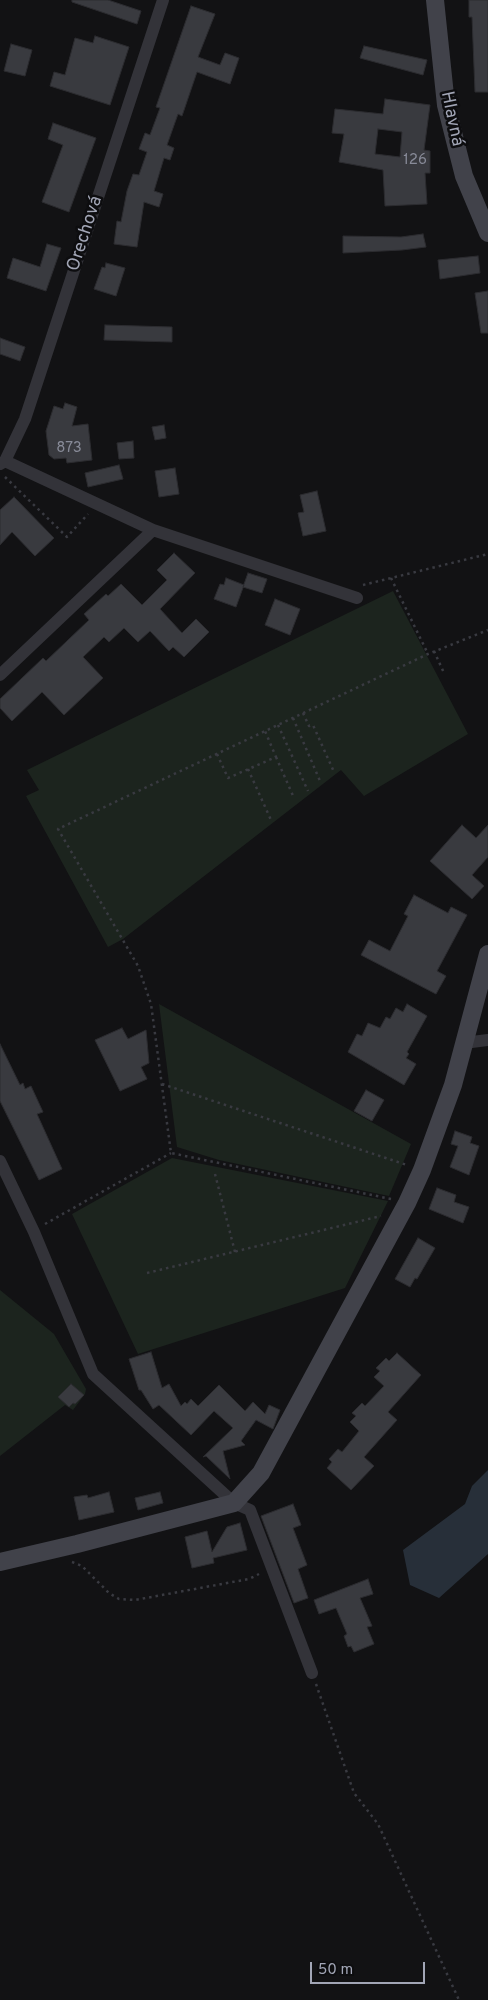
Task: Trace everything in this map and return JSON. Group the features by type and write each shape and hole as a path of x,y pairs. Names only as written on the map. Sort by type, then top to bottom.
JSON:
{"street":[{"name":"Orechová","path":"2,466 25,419 163,0"},
{"name":"Hlavná","path":"435,0 446,105 464,176 488,233"},
{"path":"2,466 97,504 153,530 357,598"},
{"path":"0,675 153,530"},
{"path":"0,1562 78,1544 234,1502 261,1473 407,1203 422,1170 453,1084 488,954"},
{"path":"464,1043 488,1040"},
{"path":"0,1161 34,1232 93,1374 234,1502 250,1510 312,1673"}],"path":[{"path":"2,466 67,537 97,504"},
{"path":"337,591 488,554"},
{"path":"391,578 428,654"},
{"path":"171,1152 151,1004 138,966 58,828 434,651 488,630"},
{"path":"434,651 444,673"},
{"path":"303,713 309,726 313,725 334,772"},
{"path":"292,718 320,781"},
{"path":"278,725 308,791"},
{"path":"265,731 294,798"},
{"path":"217,754 228,778 276,757"},
{"path":"248,769 271,820"},
{"path":"162,1084 422,1170"},
{"path":"34,1232 60,1214 171,1152 407,1203"},
{"path":"215,1174 235,1252"},
{"path":"147,1274 385,1216"},
{"path":"67,1562 73,1562 82,1566 109,1593 119,1599 135,1600 249,1579 263,1572 266,1566 267,1554"},
{"path":"312,1673 354,1793 378,1824 459,2000"}],"shaded area":[{"path":"393,591 468,734 364,796 341,770 123,939 108,947 26,796 39,790 27,770"},
{"path":"159,1004 411,1144 389,1196 219,1160 177,1147"},
{"path":"172,1158 388,1201 345,1288 138,1354 72,1214"},
{"path":"0,1290 54,1334 86,1389 85,1394 73,1410 65,1405 0,1456"},
{"path":"488,1470 488,1554 439,1598 410,1585 403,1550 465,1504 472,1486"}],"building":[{"path":"72,0 108,0 141,11 137,24 72,2"},
{"path":"469,0 488,0 488,92 475,92 472,17 469,17"},
{"path":"191,6 215,14 198,57 220,65 225,53 239,58 230,84 197,72 182,116 178,114 167,145 174,148 170,160 164,158 154,191 163,194 159,207 144,202 137,247 114,244 117,221 121,222 127,191 133,174 139,175 147,152 139,149 145,133 150,135 160,108 156,107"},
{"path":"95,36 129,47 110,105 50,86 54,72 65,75 75,38 93,43"},
{"path":"11,44 32,50 25,76 4,71"},
{"path":"364,46 427,60 423,75 360,58"},
{"path":"385,99 430,105 424,150 430,151 430,173 425,173 427,204 385,206 383,170 339,162 344,134 332,133 335,109 383,114","holes":["378,129 402,132 400,157 375,154"]},
{"path":"53,123 96,138 69,212 42,202 63,145 48,139"},
{"path":"423,234 426,247 343,253 343,236 401,237"},
{"path":"47,244 61,248 46,291 7,278 13,258 40,267"},
{"path":"478,256 480,273 440,279 438,260"},
{"path":"106,263 125,268 116,296 94,289 102,267 105,268"},
{"path":"488,291 488,333 481,333 475,293"},
{"path":"105,325 172,327 172,342 104,340"},
{"path":"0,338 25,347 20,361 0,354"},
{"path":"65,403 77,407 72,426 88,424 92,460 67,463 66,458 54,459 49,455 46,431 54,406 63,409"},
{"path":"164,425 166,438 155,440 152,427"},
{"path":"133,441 134,458 119,459 117,443"},
{"path":"119,465 123,479 88,487 85,473"},
{"path":"175,468 179,494 159,497 155,471"},
{"path":"317,491 326,531 303,536 298,513 304,512 300,495"},
{"path":"14,497 54,538 35,556 12,532 0,545 0,510"},
{"path":"174,553 195,573 160,609 182,633 196,619 209,632 184,657 173,647 169,651 150,631 138,642 124,628 109,642 104,637 83,657 103,678 64,715 42,692 12,721 0,708 0,699 43,658 46,661 89,620 84,614 106,594 108,596 121,584 142,605 167,580 157,570"},
{"path":"248,573 267,579 262,593 243,587"},
{"path":"226,578 244,585 236,607 214,599 220,584 224,585"},
{"path":"275,599 300,609 290,635 265,625"},
{"path":"462,825 476,838 488,825 488,857 472,875 484,886 472,899 430,861"},
{"path":"414,895 448,913 451,907 467,915 437,971 446,976 436,994 361,955 369,940 390,951 408,916 404,914"},
{"path":"407,1004 427,1016 407,1052 409,1054 406,1058 416,1064 404,1085 348,1052 357,1034 362,1036 368,1023 380,1028 386,1017 390,1019 396,1008 403,1012"},
{"path":"122,1028 128,1039 146,1030 149,1063 141,1067 147,1079 120,1091 95,1040"},
{"path":"0,1044 20,1085 23,1083 25,1089 31,1086 43,1112 37,1114 62,1169 39,1180 0,1101"},
{"path":"366,1090 384,1100 372,1121 354,1111"},
{"path":"455,1131 472,1137 470,1143 479,1146 469,1175 450,1167 458,1146 451,1144"},
{"path":"437,1188 456,1195 454,1202 469,1207 463,1223 429,1209"},
{"path":"418,1238 435,1248 417,1279 415,1278 410,1287 395,1279"},
{"path":"151,1352 162,1388 169,1384 181,1406 185,1402 187,1404 191,1399 198,1406 219,1385 245,1411 253,1402 265,1414 269,1405 280,1410 273,1429 256,1420 241,1441 245,1445 223,1451 230,1479 206,1456 203,1457 233,1428 214,1411 191,1435 159,1405 153,1409 141,1390 139,1390 129,1359"},
{"path":"397,1353 421,1375 388,1412 397,1420 364,1457 374,1466 351,1490 327,1468 332,1462 329,1459 338,1449 342,1452 359,1431 350,1422 356,1416 352,1413 362,1403 365,1406 384,1386 374,1377 380,1371 376,1368 386,1358 389,1361"},
{"path":"71,1384 84,1395 69,1407 58,1397"},
{"path":"109,1492 114,1512 79,1520 74,1497 87,1495 88,1498"},
{"path":"160,1492 163,1503 138,1510 135,1498"},
{"path":"293,1504 301,1525 293,1528 307,1565 298,1569 308,1598 294,1603 261,1516"},
{"path":"240,1523 247,1550 213,1558 214,1563 192,1568 185,1537 207,1531 212,1552 227,1527"},
{"path":"368,1579 373,1594 360,1598 372,1626 367,1627 374,1644 354,1652 351,1646 348,1647 344,1636 347,1634 336,1608 319,1614 314,1600"}]}
